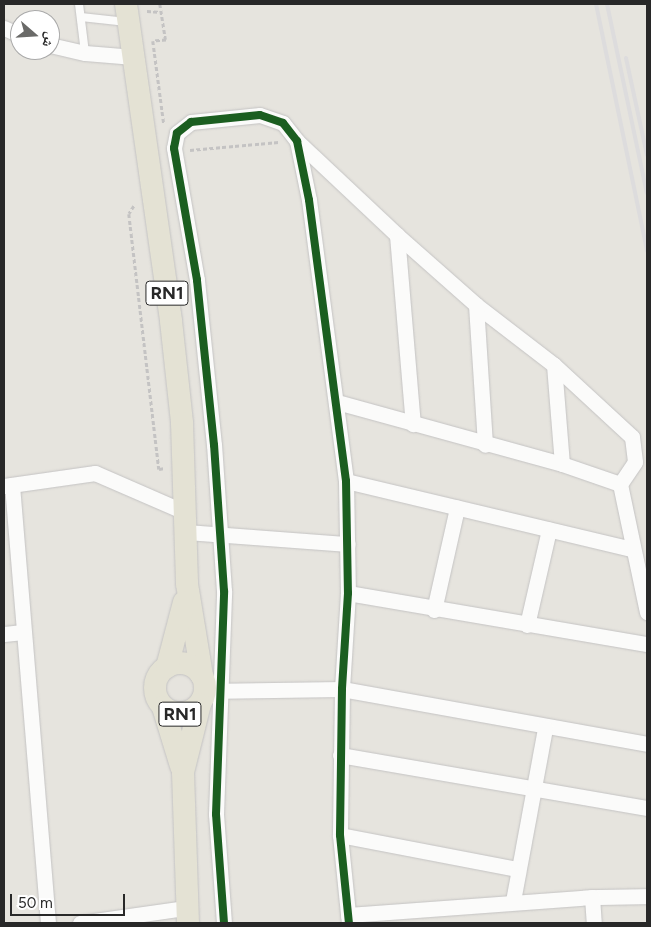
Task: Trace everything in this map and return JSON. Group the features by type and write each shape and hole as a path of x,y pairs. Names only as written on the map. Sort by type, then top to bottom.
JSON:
{"main road":[{"name":"RN1","path":"128,13 171,321 182,423 187,522 187,584 207,691 183,772"},
{"name":"RN1","path":"187,584 167,667 155,686 158,701 170,712 186,713 207,691"},
{"name":"RN1","path":"167,667 187,664 207,691"},
{"name":"RN1","path":"163,707 183,772 187,916"}],"street":[{"path":"60,47 85,53 134,57"},
{"path":"224,923 207,691 224,591 207,363 175,152 177,133 186,125 239,117 273,118 284,123 297,141 397,236 476,305 554,365 632,437 635,462 620,484 632,549 647,612"},
{"path":"297,141 337,402 346,481 348,594 342,689 340,835 349,919 513,901 647,896"},
{"path":"397,236 413,424"},
{"path":"476,305 485,445"},
{"path":"554,365 562,464"},
{"path":"337,402 485,445 562,464 620,484"},
{"path":"48,923 23,632 8,486 95,473 187,522 220,536 348,544"},
{"path":"346,481 632,549"},
{"path":"434,610 457,508"},
{"path":"527,625 549,530"},
{"path":"348,594 434,610 647,644"},
{"path":"4,634 23,632"},
{"path":"207,691 342,689 545,728 647,744"},
{"path":"513,901 516,869 545,728"},
{"path":"340,755 532,786 647,808"},
{"path":"340,835 516,869"},
{"path":"592,897 594,923"},
{"path":"80,923 187,916"}],"lane":[{"path":"79,4 85,53"},
{"path":"81,17 128,13"}],"path":[{"path":"175,152 297,141"},
{"path":"134,199 135,209 129,214 159,468"}],"railway":[{"path":"596,4 647,251"},
{"path":"607,4 647,193"},
{"path":"626,58 647,155"}],"cycle path":[{"path":"224,923 216,814 224,591 214,445 197,280 174,148 177,133 191,122 260,115 283,123 297,141 309,200 346,481 348,593 342,689 340,835 349,923"}]}
